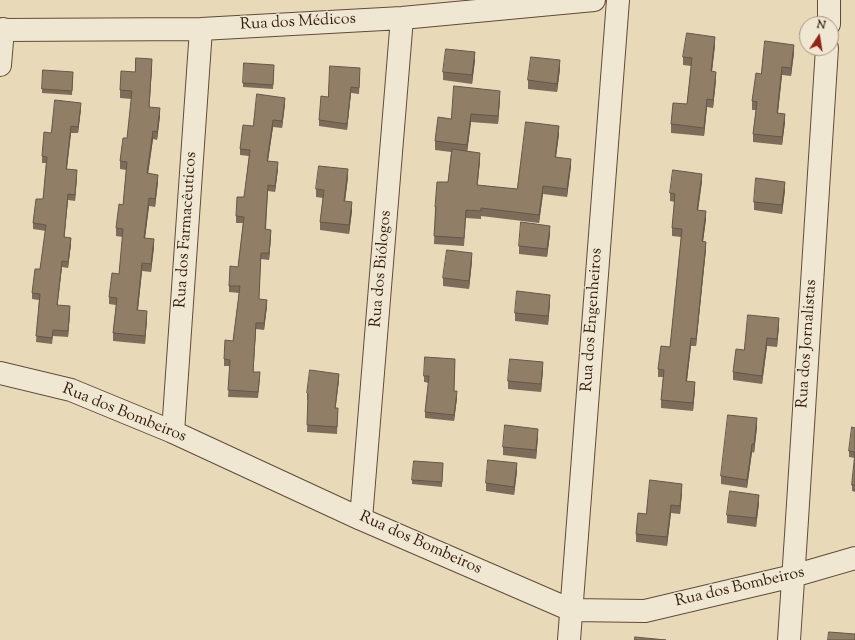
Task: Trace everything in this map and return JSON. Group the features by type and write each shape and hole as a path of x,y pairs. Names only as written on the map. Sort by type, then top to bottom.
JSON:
{"street":[{"name":"Rua dos Médicos","path":"1,29 201,28 402,18 594,0"},
{"name":"Rua dos Engenheiros","path":"569,640 618,0"},
{"path":"829,0 829,16"},
{"name":"Rua dos Biólogos","path":"361,519 402,18"},
{"name":"Rua dos Farmacêuticos","path":"173,432 201,28"},
{"path":"0,65 1,29"},
{"name":"Rua dos Jornalistas","path":"788,640 826,56"},
{"name":"Rua dos Bombeiros","path":"0,373 71,390 173,432 361,519 571,610 645,610 793,576 855,558"}],"building":[{"path":"687,33 715,37 711,71 716,72 713,100 707,99 704,128 671,124 673,103 687,104 692,58 683,57"},
{"path":"765,41 794,45 791,68 782,67 777,113 785,114 782,137 753,134 757,102 752,101 756,73 761,74"},
{"path":"446,49 475,52 472,75 443,72"},
{"path":"531,57 560,60 557,84 528,80"},
{"path":"136,58 152,59 149,107 160,108 157,132 153,131 147,173 158,175 155,199 149,198 144,238 154,239 151,264 142,263 137,310 147,311 145,336 113,333 117,298 109,297 112,273 119,274 123,229 116,228 119,204 123,205 127,162 120,161 123,138 127,138 132,91 120,90 121,71 135,72"},
{"path":"244,63 274,65 273,85 243,83"},
{"path":"330,66 360,68 359,88 351,87 347,124 319,120 321,96 328,97"},
{"path":"43,70 73,72 72,91 42,89"},
{"path":"454,86 500,91 498,116 471,114 467,145 435,141 438,117 451,119"},
{"path":"257,94 285,98 282,121 273,120 267,161 278,162 275,186 268,185 265,229 271,230 269,253 261,253 259,299 267,300 264,323 256,323 253,372 260,372 258,392 228,390 230,360 224,359 225,340 233,341 240,286 229,286 230,266 238,267 244,217 236,216 237,197 244,197 250,150 240,149 243,125 253,126"},
{"path":"55,100 81,103 78,127 71,126 66,169 77,170 75,195 68,194 64,237 71,238 68,262 62,261 57,305 70,306 68,331 53,330 52,338 36,336 40,294 32,293 35,269 40,269 46,225 33,223 36,199 43,199 47,157 42,156 44,132 51,133"},
{"path":"526,122 559,126 555,157 571,159 567,189 543,186 539,215 481,208 481,211 466,210 464,238 434,236 437,182 448,182 452,149 480,153 477,185 517,189"},
{"path":"319,166 348,169 344,201 352,202 349,225 320,222 324,190 316,189"},
{"path":"673,170 702,174 697,210 706,211 702,241 706,242 696,339 691,338 686,381 695,382 693,403 661,400 664,370 658,369 661,346 670,347 682,229 672,228 675,194 670,193"},
{"path":"756,178 785,182 782,205 754,202"},
{"path":"521,222 550,226 547,249 519,246"},
{"path":"447,250 472,253 469,281 443,278"},
{"path":"517,291 550,295 548,316 515,313"},
{"path":"748,315 779,318 777,339 767,338 762,376 733,372 736,349 744,350"},
{"path":"425,357 455,359 454,391 457,391 454,415 425,412 429,376 424,376"},
{"path":"510,359 543,362 541,384 508,381"},
{"path":"310,370 339,374 335,408 338,408 337,427 307,425 307,393"},
{"path":"728,415 757,418 747,480 721,476"},
{"path":"505,425 538,429 536,450 503,447"},
{"path":"852,427 855,428 855,452 849,451"},
{"path":"855,453 855,485 852,485"},
{"path":"488,460 517,463 514,487 486,483"},
{"path":"414,461 443,463 442,482 412,480"},
{"path":"650,480 682,484 680,506 671,505 667,537 636,534 638,513 646,514"},
{"path":"730,491 759,495 756,518 727,515"},
{"path":"829,632 855,634 855,640 828,640"},
{"path":"635,637 666,640 635,640"}]}
